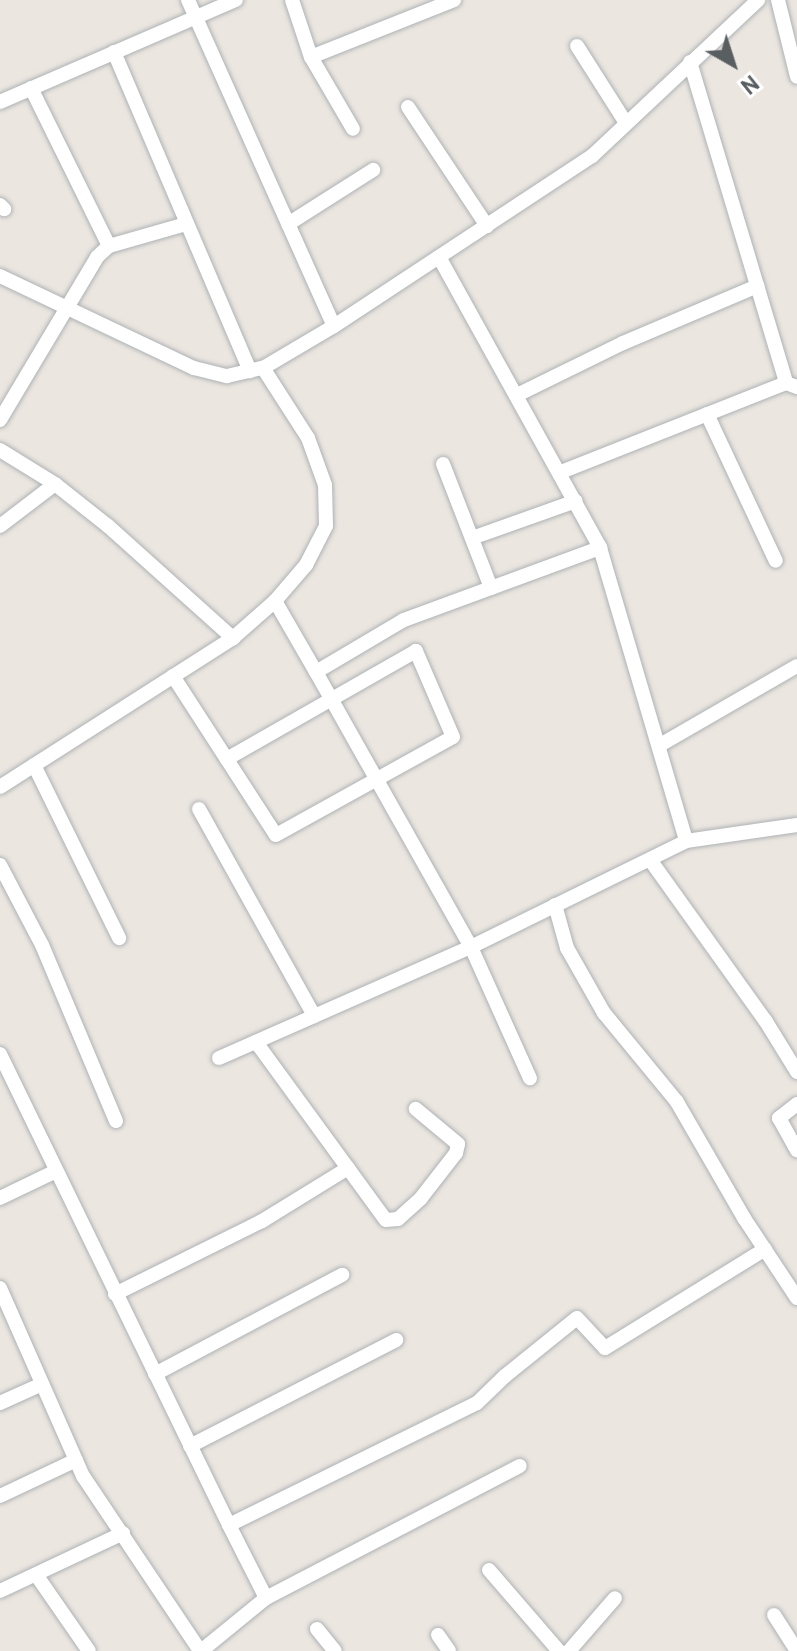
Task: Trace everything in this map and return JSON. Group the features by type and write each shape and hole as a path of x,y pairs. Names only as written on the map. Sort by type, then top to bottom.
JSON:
{"street":[{"path":"188,0 334,326"},
{"path":"0,102 236,0"},
{"path":"292,0 311,57 353,129"},
{"path":"311,57 454,0"},
{"path":"0,276 194,368 227,376 256,369 334,326 592,156 758,0"},
{"path":"778,0 797,77"},
{"path":"577,46 626,123"},
{"path":"0,787 233,638 275,601 306,565 326,526 325,485 308,438 256,369 186,224 114,52"},
{"path":"561,472 707,414 791,385 757,286 690,62"},
{"path":"31,88 109,246"},
{"path":"408,107 487,226"},
{"path":"288,224 373,170"},
{"path":"0,420 97,257 109,246 186,224"},
{"path":"439,257 561,472 600,548 686,841"},
{"path":"517,395 623,343 757,286"},
{"path":"707,414 776,561"},
{"path":"0,450 55,484 108,526 233,638"},
{"path":"443,464 491,588"},
{"path":"0,526 55,484"},
{"path":"472,538 576,501"},
{"path":"316,672 404,620 600,548"},
{"path":"275,601 471,947 530,1078"},
{"path":"173,676 276,835 453,737 416,651 227,759"},
{"path":"660,745 797,666"},
{"path":"34,765 119,938"},
{"path":"199,809 314,1016"},
{"path":"219,1058 471,947 651,861 686,841 797,825"},
{"path":"651,861 765,1020 797,1072"},
{"path":"0,865 42,945 116,1121"},
{"path":"555,905 567,948 604,1013 677,1102 797,1297"},
{"path":"256,1042 386,1220 398,1219 421,1198 456,1153 458,1144 416,1109"},
{"path":"0,1054 266,1598"},
{"path":"797,1104 779,1118 797,1150"},
{"path":"115,1294 262,1221 348,1168"},
{"path":"0,1198 56,1171"},
{"path":"229,1525 477,1403 505,1376 577,1318 605,1348 765,1249"},
{"path":"155,1374 342,1275"},
{"path":"0,1288 4,1308 76,1460 200,1651 266,1598 520,1466"},
{"path":"190,1446 396,1340"},
{"path":"0,1403 42,1384"},
{"path":"0,1496 76,1460"},
{"path":"0,1591 123,1533"},
{"path":"489,1570 559,1651"},
{"path":"37,1576 89,1651"},
{"path":"569,1651 615,1598"},
{"path":"774,1615 797,1651"},
{"path":"317,1629 335,1651"},
{"path":"438,1635 449,1651"}]}
